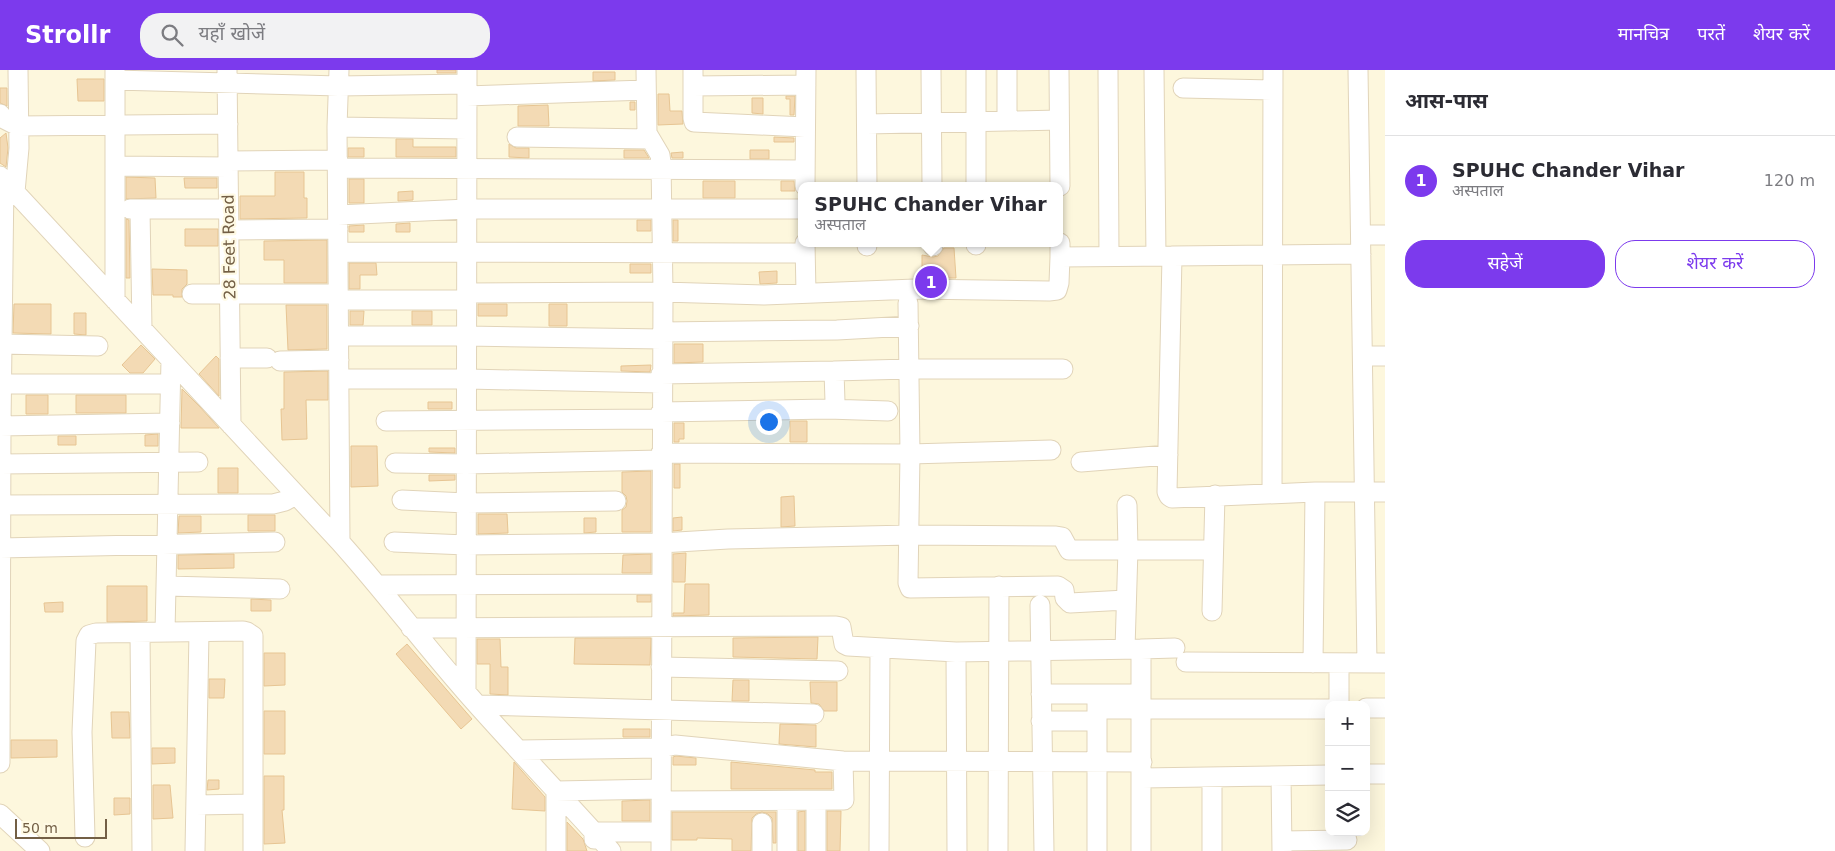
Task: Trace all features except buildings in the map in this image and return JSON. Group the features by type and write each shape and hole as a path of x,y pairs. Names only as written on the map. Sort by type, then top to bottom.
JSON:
{"street":[{"path":"0,763 2,222 6,183 19,148 18,70"},
{"path":"646,70 646,130 661,157 663,292 661,379 661,851"},
{"path":"866,70 867,182"},
{"path":"931,70 932,182"},
{"path":"976,70 976,182"},
{"path":"1007,70 1007,121"},
{"path":"1059,70 1060,182"},
{"path":"1108,70 1109,256"},
{"path":"1154,70 1164,256 1167,492 1169,496 1172,498 1365,490 1385,492"},
{"path":"1272,493 1273,70"},
{"path":"411,628 836,626 841,627 844,644 848,646 956,652 1133,649 1181,655 1313,663 1376,663 1365,490 1358,70"},
{"path":"115,300 115,75 339,78 646,90"},
{"name":"28 Feet Road","path":"227,76 231,425"},
{"path":"339,78 337,127 340,542"},
{"path":"115,166 338,164 467,169 661,170 805,178 806,78 693,78 693,118 696,122 805,127"},
{"path":"467,84 466,627 472,698"},
{"path":"1183,88 1273,90"},
{"path":"0,114 4,119 18,126 228,124"},
{"path":"867,124 1059,120"},
{"path":"337,127 467,129"},
{"path":"517,137 650,138"},
{"path":"6,183 340,542 472,698 611,851"},
{"path":"140,209 142,328"},
{"path":"115,210 228,209"},
{"path":"229,230 338,222 467,209 798,209"},
{"path":"1361,235 1385,235"},
{"path":"338,252 662,253 805,248 806,293"},
{"path":"192,294 230,293 338,297 663,292 764,295 915,289 1049,291 1057,290 1059,283 1060,250 1109,256 1361,254"},
{"path":"908,303 910,454 908,583 910,588 1058,586 1064,590 1065,598 1070,603 1126,600"},
{"path":"339,336 662,336 909,326"},
{"path":"1,344 98,346"},
{"path":"1363,356 1385,356"},
{"path":"230,358 274,360 339,370 467,379 661,379 909,369 1063,369"},
{"path":"165,632 171,360"},
{"path":"828,409 835,402 834,371"},
{"path":"1,384 170,384"},
{"path":"386,422 828,409 888,410"},
{"path":"0,426 170,423"},
{"path":"395,463 466,464 661,456 910,454 1051,450"},
{"path":"1081,462 1168,455"},
{"path":"1,464 198,462"},
{"path":"1313,663 1315,492"},
{"path":"1,505 273,504 296,495"},
{"path":"1212,611 1215,495"},
{"path":"402,500 466,502 616,501"},
{"path":"1127,505 1126,600 1141,702 1141,851"},
{"path":"394,542 466,545 661,543 728,539 910,535 1056,536 1062,537 1069,550 1213,550"},
{"path":"1,548 275,542"},
{"path":"379,586 661,584"},
{"path":"166,586 280,589"},
{"path":"998,851 999,586"},
{"path":"1040,605 1044,851"},
{"path":"85,837 82,732 87,637 92,633 243,631 253,636 253,851"},
{"path":"195,851 200,632"},
{"path":"140,633 142,851"},
{"path":"879,851 880,648"},
{"path":"956,652 957,851"},
{"path":"1338,663 1339,701"},
{"path":"660,667 838,671"},
{"path":"1041,694 1097,708"},
{"path":"472,698 661,709 814,714"},
{"path":"1041,721 1097,708 1141,702 1325,709"},
{"path":"1097,708 1097,851"},
{"path":"1370,708 1385,708"},
{"path":"519,750 661,748 675,745 843,761 1096,761 1142,770 1212,777 1325,775"},
{"path":"556,791 787,801 844,800 843,761"},
{"path":"1370,774 1385,774"},
{"path":"1281,776 1282,846 1347,841"},
{"path":"1212,777 1212,851"},
{"path":"556,791 556,851"},
{"path":"816,800 816,851"},
{"path":"787,801 787,851"},
{"path":"196,805 253,804"},
{"path":"0,814 40,851"},
{"path":"762,823 762,851"},
{"path":"594,832 661,832"},
{"path":"594,832 594,851"}],"place":[{"name":"SPUHC Chander Vihar","path":"931,282"}]}
